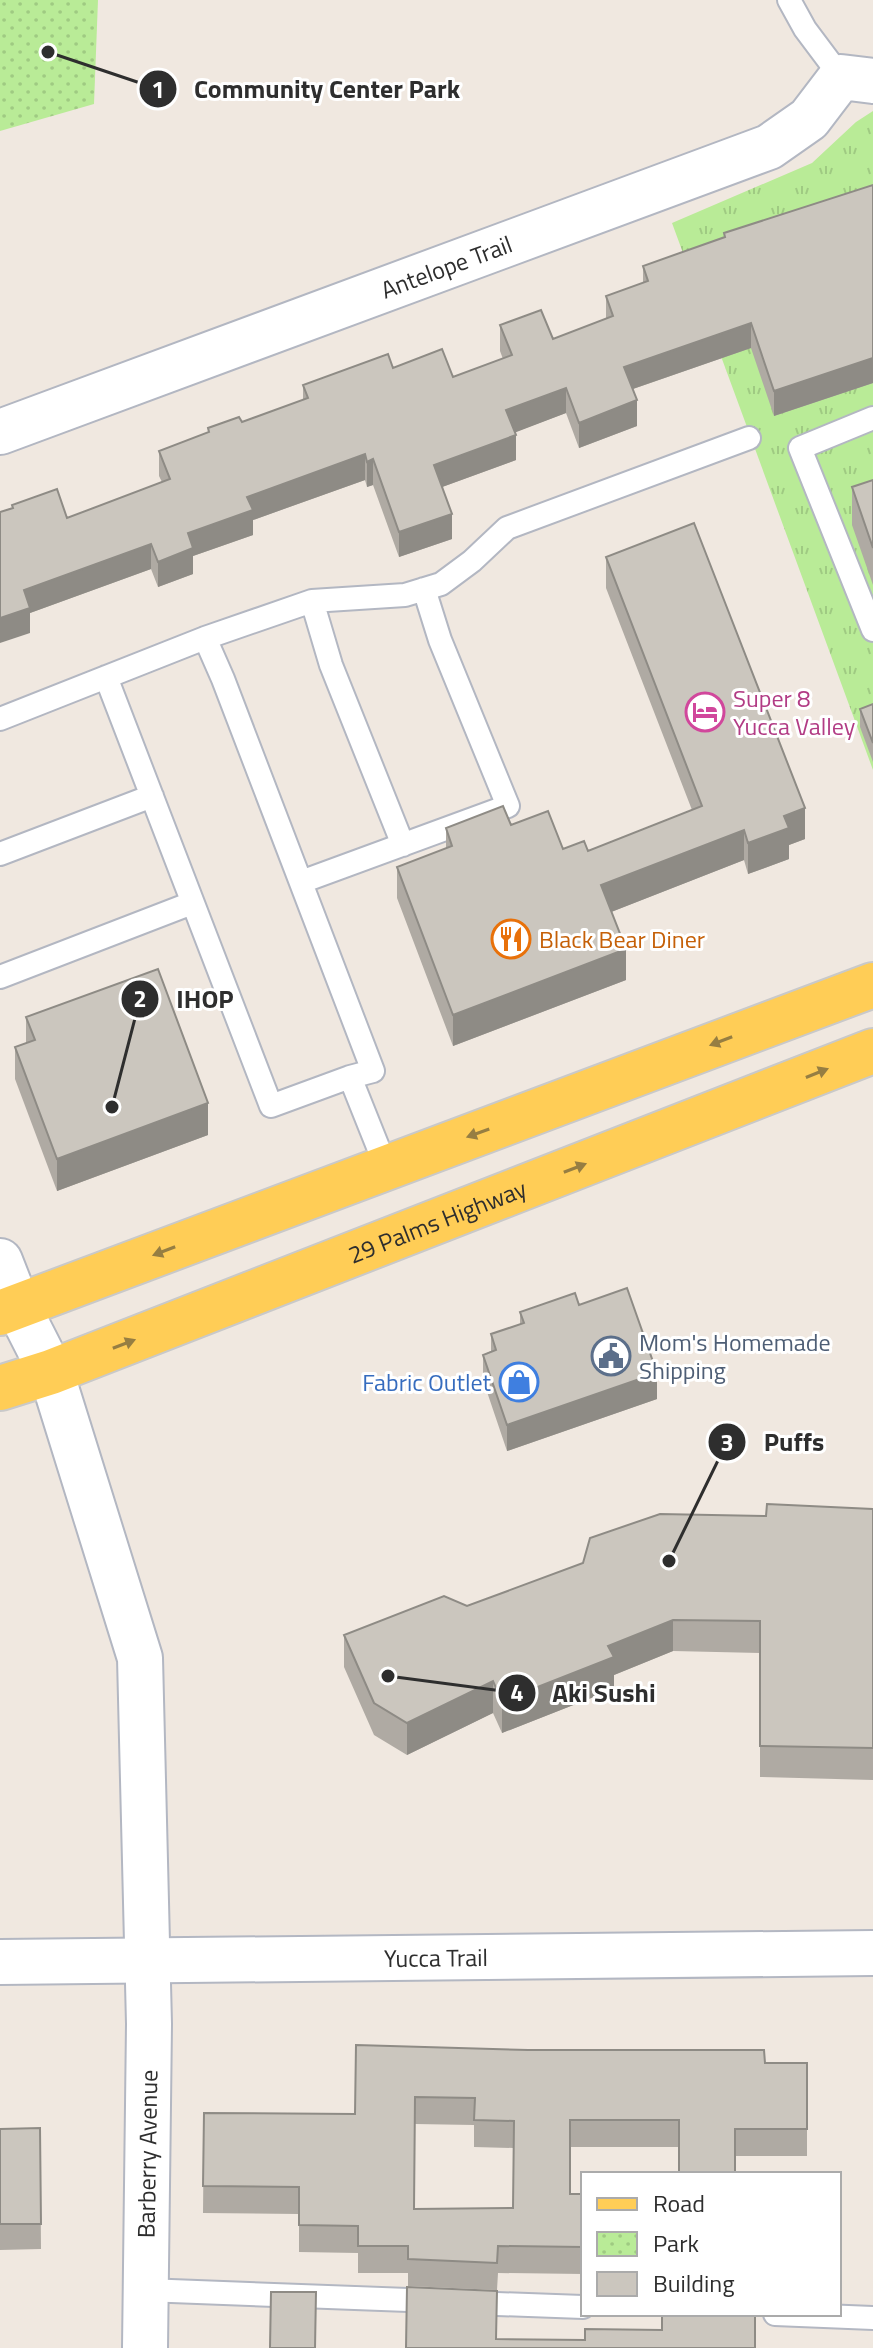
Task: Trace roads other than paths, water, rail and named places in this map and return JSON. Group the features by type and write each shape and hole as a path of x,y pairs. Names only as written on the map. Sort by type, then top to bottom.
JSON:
{"main road":[{"path":"9,1310 873,985"},
{"name":"29 Palms Highway","path":"0,1388 51,1372 873,1051"}],"street":[{"name":"Antelope Trail","path":"0,432 769,147 857,79"},
{"path":"0,1261 9,1310 51,1372"},
{"name":"Barberry Avenue","path":"51,1372 140,1658 149,2024 145,2348"},
{"name":"Yucca Trail","path":"0,1962 873,1953"}],"lane":[{"path":"789,0 805,29 857,79"},
{"path":"873,418 800,448 873,630"},
{"path":"0,719 205,638 312,601 405,595 441,584 472,561 507,528 749,438"},
{"path":"301,882 508,806 440,640 424,589"},
{"path":"312,601 331,665 403,845"},
{"path":"106,677 271,1106 373,1071 205,638"},
{"path":"0,854 152,796"},
{"path":"0,977 192,903"},
{"path":"350,1077 386,1167"},
{"path":"145,2290 581,2307"},
{"path":"824,2316 873,2318"}],"place":[{"name":"Community Center Park","path":"48,52"},
{"name":"Super 8 Yucca Valley","path":"705,712"},
{"name":"Black Bear Diner","path":"511,939"},
{"name":"IHOP","path":"112,1107"},
{"name":"Mom's Homemade Shipping","path":"611,1356"},
{"name":"Fabric Outlet","path":"519,1382"},
{"name":"Puffs","path":"669,1561"},
{"name":"Aki Sushi","path":"388,1676"}]}
